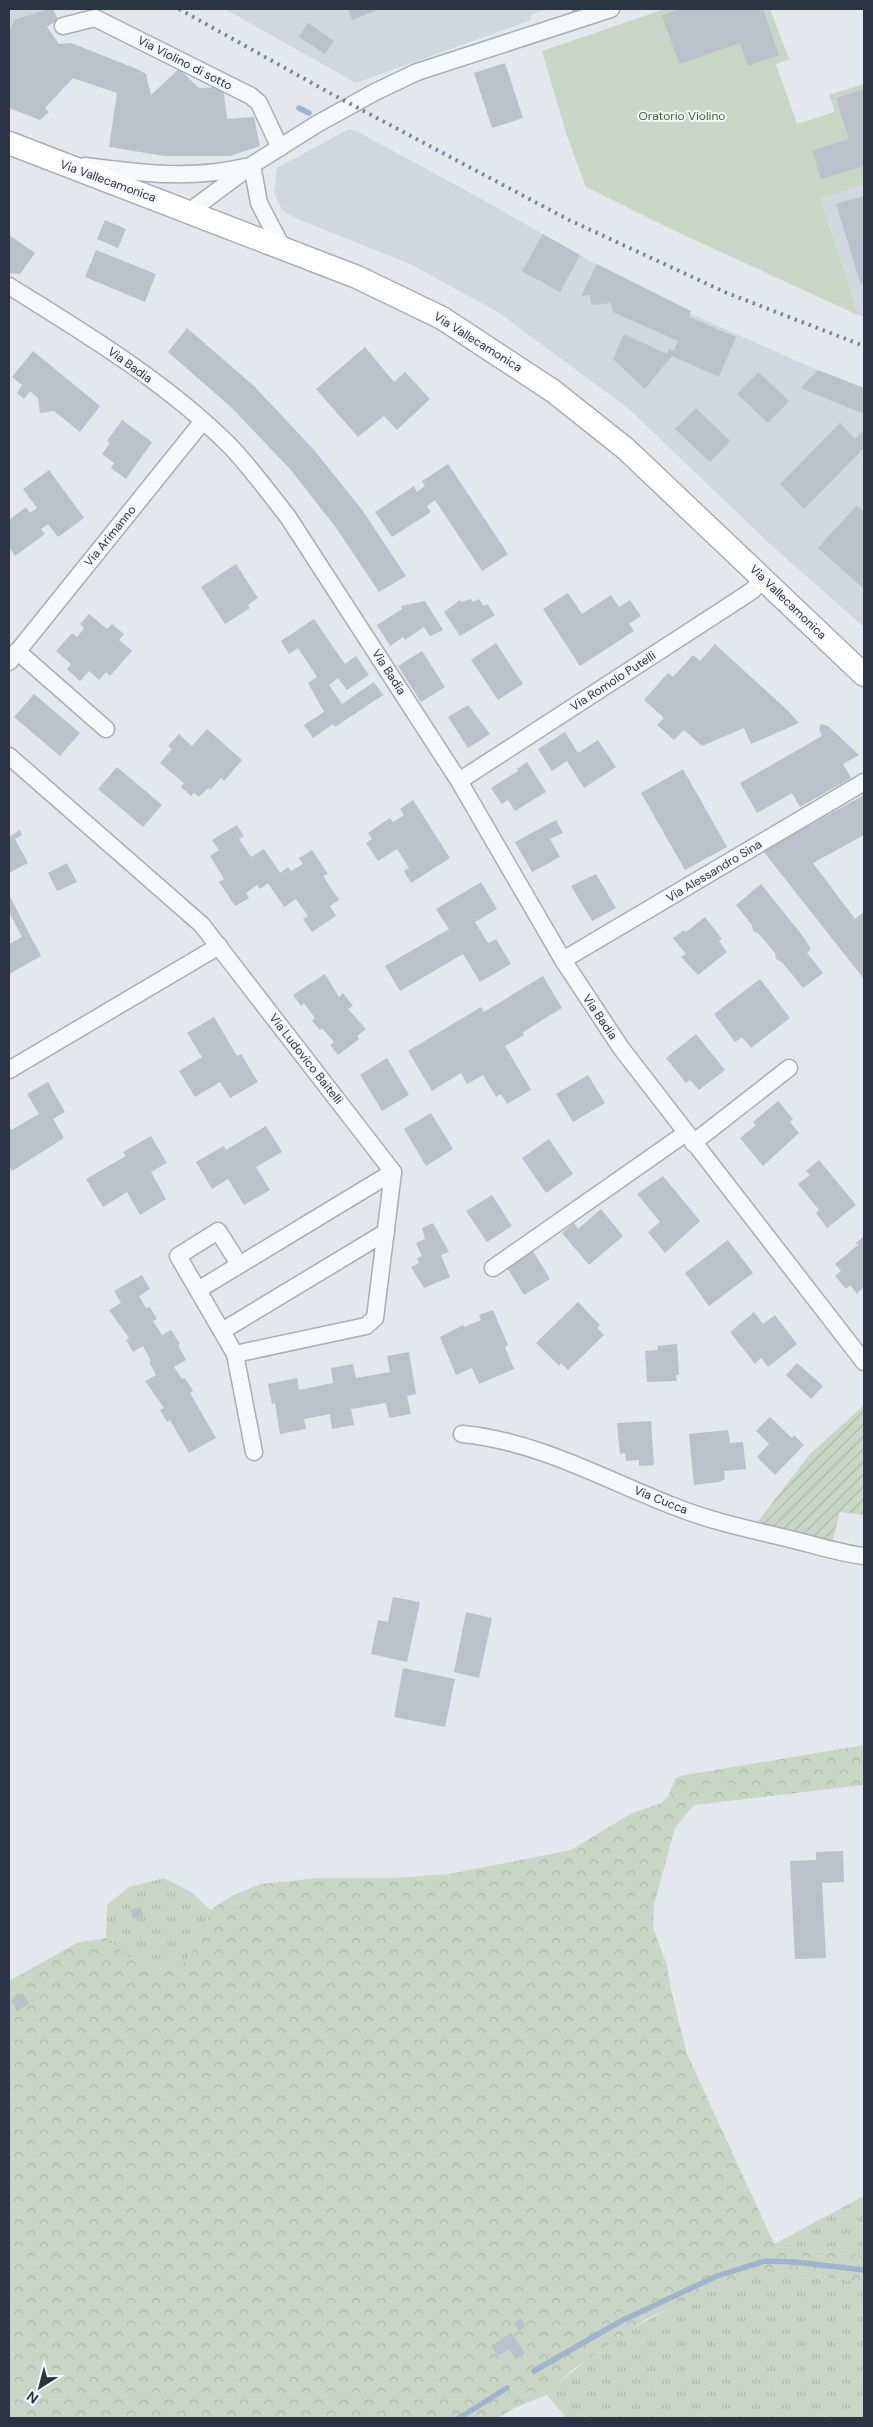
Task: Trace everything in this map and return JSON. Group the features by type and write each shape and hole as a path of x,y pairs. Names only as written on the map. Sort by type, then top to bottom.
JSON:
{"main road":[{"name":"Via Vallecamonica","path":"9,143 190,211 357,277 442,318 553,391 626,449 763,577 864,675"}],"street":[{"path":"190,211 252,165 364,98 417,72 611,9"},
{"name":"Via Violino di sotto","path":"63,26 95,18 251,96 259,103 280,148"},
{"path":"59,163 141,173 187,176 215,174 252,165"},
{"path":"252,165 259,203 283,249"},
{"name":"Via Badia","path":"9,286 82,332 141,373 203,421 231,448 288,517 459,781 563,960 621,1048 689,1138 862,1354"},
{"name":"Via Arimanno","path":"106,729 13,657 203,421"},
{"name":"Via Romolo Putelli","path":"459,781 753,590 763,577"},
{"name":"Via Ludovico Baitelli","path":"9,756 202,925 393,1172"},
{"name":"Via Alessandro Sina","path":"563,960 864,782"},
{"path":"9,1070 219,946"},
{"path":"492,1268 689,1138 789,1068"},
{"path":"235,1354 366,1326 375,1318 393,1172"},
{"path":"198,1290 393,1172"},
{"path":"239,1264 218,1231 178,1256 235,1354 254,1452"},
{"path":"222,1331 386,1232"},
{"name":"Via Cucca","path":"462,1434 481,1436 532,1449 586,1468 674,1507 722,1522 864,1556"}],"shaded area":[{"path":"9,9 48,9 14,20 9,32"},
{"path":"225,9 549,9 530,15 531,20 356,83"},
{"path":"349,129 358,132 478,197 590,261 689,313 864,391 864,627 771,545 629,409 498,312 410,264 295,218 282,210 274,192 277,168"},
{"path":"864,184 864,317 858,315 821,197"}],"green space":[{"name":"Oratorio Violino","path":"665,9 770,9 789,59 776,64 797,124 835,112 829,95 863,84 864,184 821,198 858,315 673,230 586,187 567,136 542,51"},
{"path":"864,1405 864,1515 840,1512 832,1543 756,1524 810,1454"},
{"path":"864,1745 864,1785 694,1805 675,1828 654,1905 653,1928 666,1962 687,2054 776,2248 793,2247 803,2250 864,2255 864,2283 768,2269 725,2284 648,2318 572,2370 547,2395 516,2407 498,2418 9,2418 9,1981 77,1943 106,1938 128,1957 156,1970 186,1961 205,1930 210,1910 234,1895 261,1884 320,1878 395,1878 449,1874 571,1850 632,1813 662,1803 669,1795 675,1779 680,1776"},
{"path":"164,1878 191,1892 210,1910 205,1930 186,1961 155,1970 128,1957 106,1938 107,1905 129,1887"},
{"path":"864,2196 864,2255 803,2250 793,2247 776,2248 774,2244"},
{"path":"768,2269 864,2283 864,2418 566,2418 547,2395 596,2353 650,2319 707,2292"}],"building":[{"path":"53,9 58,20 47,27 59,44 71,43 137,69 146,74 151,95 179,69 199,88 223,87 227,119 254,117 260,146 230,156 165,156 109,147 117,93 73,78 45,108 49,112 40,120 9,108 9,32 14,20"},
{"path":"348,9 381,9 352,20"},
{"path":"680,9 763,9 779,55 748,66 740,43 679,64 662,15"},
{"path":"308,23 334,41 325,54 299,37"},
{"path":"505,63 523,118 492,128 474,73"},
{"path":"864,89 864,166 821,179 812,151 849,139 836,98"},
{"path":"864,196 864,284 861,285 836,204"},
{"path":"105,220 126,229 118,248 97,239"},
{"path":"543,234 580,255 560,292 522,271"},
{"path":"9,235 35,253 20,274 9,273"},
{"path":"96,250 156,274 145,302 85,277"},
{"path":"597,264 691,311 689,317 736,337 719,377 672,356 645,389 613,359 624,334 667,354 669,348 674,351 678,341 613,312 611,303 591,305 590,295 581,296"},
{"path":"187,328 254,386 314,450 363,511 406,576 379,592 337,529 290,469 232,408 168,352"},
{"path":"365,347 394,382 405,372 430,399 397,430 384,416 358,437 316,389"},
{"path":"33,351 100,406 80,432 54,411 40,413 38,398 30,391 24,399 17,393 22,385 12,377"},
{"path":"818,370 864,388 864,414 801,388"},
{"path":"758,372 789,401 768,423 737,394"},
{"path":"696,408 730,441 710,462 675,429"},
{"path":"122,420 152,442 126,479 111,468 114,463 102,454 110,443 107,441"},
{"path":"840,423 855,439 864,430 864,448 804,509 780,484"},
{"path":"448,464 508,554 482,571 435,500 427,506 431,512 392,537 375,512 414,486 417,492 425,486 422,481"},
{"path":"49,470 84,518 58,537 48,524 41,529 45,534 15,556 9,547 9,520 26,507 30,513 37,508 23,489"},
{"path":"857,505 864,512 864,589 818,548"},
{"path":"236,564 258,598 248,605 250,608 225,624 201,587"},
{"path":"568,593 582,614 611,595 619,607 630,600 641,616 629,624 634,631 580,666 543,609"},
{"path":"471,599 473,602 479,599 484,606 487,604 495,615 460,636 444,612 460,600 461,602"},
{"path":"425,601 443,630 430,636 424,627 405,640 403,637 390,646 377,625 402,609 401,606"},
{"path":"89,614 107,629 112,624 124,634 119,640 132,651 110,676 106,672 99,680 89,671 80,681 67,669 71,664 56,651 72,633 77,637 84,628 80,624"},
{"path":"314,619 345,664 356,656 369,675 347,690 338,678 329,685 342,704 374,682 383,695 335,727 333,724 313,738 304,725 324,712 308,683 317,677 298,648 289,654 281,641"},
{"path":"496,643 523,684 498,700 471,660"},
{"path":"715,644 799,723 751,744 744,728 702,746 684,730 674,740 657,725 664,718 644,700 668,673 673,677 693,655 700,661"},
{"path":"422,651 445,687 421,702 398,666"},
{"path":"34,694 80,733 60,756 14,717"},
{"path":"468,705 490,734 468,748 448,717"},
{"path":"821,724 828,726 859,755 843,764 851,778 800,807 792,793 757,813 740,783 822,736 819,728"},
{"path":"207,729 242,760 224,781 221,778 210,790 208,788 199,797 194,793 191,796 181,787 184,783 160,763 172,749 168,746 179,734 192,746"},
{"path":"565,732 578,753 598,740 616,767 584,788 567,761 552,771 538,749"},
{"path":"527,762 546,792 515,811 508,800 502,804 491,788 518,771 517,769"},
{"path":"117,767 162,805 143,827 98,789"},
{"path":"683,769 727,847 685,870 641,793"},
{"path":"864,795 864,835 813,863 855,919 864,912 864,979 763,851"},
{"path":"413,800 450,858 411,883 404,871 409,868 397,849 378,861 366,843 372,839 368,833 390,818 393,822 404,815 400,809"},
{"path":"556,820 563,833 550,839 560,857 532,872 515,842"},
{"path":"237,825 244,836 239,839 251,857 264,849 280,873 288,867 291,871 303,864 299,858 312,850 328,874 323,876 339,900 330,906 336,916 312,932 303,919 308,916 296,899 284,907 268,883 260,889 257,885 246,893 249,898 235,906 219,882 224,879 210,856 219,850 212,840"},
{"path":"20,830 22,835 15,839 28,863 9,873 9,837"},
{"path":"67,863 77,882 57,891 48,873"},
{"path":"596,874 616,908 592,921 571,886"},
{"path":"481,882 497,909 475,922 488,943 496,939 511,964 480,982 463,954 400,991 385,966 449,929 436,909"},
{"path":"761,884 802,935 811,949 807,953 823,973 803,988 782,962 776,959 775,953 759,934 753,931 752,925 736,905"},
{"path":"9,895 41,956 9,974 9,944 22,937 9,912"},
{"path":"705,917 722,939 719,941 727,952 698,975 681,957 686,954 673,938 684,930 686,932"},
{"path":"325,974 339,997 343,993 353,1006 348,1009 366,1029 357,1036 359,1039 338,1055 330,1045 334,1042 322,1028 320,1030 312,1021 315,1018 304,1003 301,1006 293,995"},
{"path":"543,976 562,1008 523,1032 524,1035 505,1046 531,1090 507,1104 501,1094 496,1097 483,1075 467,1084 461,1073 432,1091 408,1051 481,1007 484,1012"},
{"path":"760,979 790,1018 751,1048 742,1037 735,1042 714,1014"},
{"path":"214,1017 237,1056 241,1054 258,1082 230,1098 220,1082 195,1097 179,1071 202,1057 187,1033"},
{"path":"696,1034 725,1070 699,1090 690,1080 686,1083 666,1058"},
{"path":"387,1058 409,1095 382,1111 360,1075"},
{"path":"588,1075 605,1103 573,1122 556,1094"},
{"path":"48,1082 65,1112 53,1119 64,1138 12,1171 9,1166 9,1126 11,1130 39,1114 27,1094"},
{"path":"778,1101 793,1119 790,1122 799,1133 763,1166 740,1138 756,1125 753,1122"},
{"path":"431,1113 453,1149 426,1166 404,1129"},
{"path":"266,1126 282,1152 256,1167 270,1190 244,1205 228,1179 212,1189 196,1162 224,1146 226,1150"},
{"path":"151,1136 167,1163 151,1172 166,1199 140,1215 127,1192 103,1207 86,1179 126,1156 123,1152"},
{"path":"549,1139 573,1174 546,1193 522,1158"},
{"path":"819,1160 856,1205 827,1228 816,1213 819,1210 798,1184 810,1175 806,1171"},
{"path":"663,1176 700,1221 665,1253 648,1232 660,1222 637,1194"},
{"path":"492,1195 512,1226 487,1242 466,1211"},
{"path":"601,1209 623,1236 589,1265 562,1233 574,1223 578,1229"},
{"path":"433,1223 449,1252 441,1255 450,1277 424,1288 411,1267 419,1263 417,1258 422,1256 416,1243 425,1239 422,1228"},
{"path":"864,1236 864,1287 857,1294 850,1285 846,1289 835,1276 841,1271 835,1264 858,1245 856,1243"},
{"path":"728,1240 753,1273 709,1306 685,1273"},
{"path":"533,1251 550,1279 524,1295 505,1264 518,1256 520,1259"},
{"path":"142,1275 150,1289 139,1296 146,1308 150,1307 157,1319 153,1321 162,1335 171,1330 180,1344 178,1345 186,1360 174,1367 182,1379 185,1378 193,1391 190,1393 216,1438 189,1453 170,1420 167,1422 160,1410 164,1408 145,1381 156,1375 143,1346 133,1352 126,1340 129,1338 109,1310 121,1303 114,1291"},
{"path":"578,1302 600,1325 597,1328 604,1335 568,1370 561,1363 559,1366 536,1343"},
{"path":"493,1310 508,1345 505,1347 514,1369 479,1384 472,1368 456,1375 440,1337 463,1325 464,1327 481,1320 479,1315"},
{"path":"754,1312 763,1324 775,1315 797,1344 768,1367 761,1358 755,1364 730,1332"},
{"path":"677,1344 679,1375 676,1375 677,1381 647,1382 645,1351 658,1350 657,1346"},
{"path":"409,1352 416,1394 407,1396 411,1414 389,1418 386,1403 351,1409 354,1425 332,1429 330,1414 304,1419 306,1429 280,1434 275,1403 272,1404 268,1384 297,1378 299,1390 333,1383 331,1368 353,1364 356,1378 390,1372 387,1356"},
{"path":"797,1363 823,1386 811,1399 786,1375"},
{"path":"770,1417 792,1438 794,1435 804,1445 775,1475 757,1457 769,1444 756,1431"},
{"path":"651,1421 654,1465 639,1466 639,1460 626,1461 625,1453 620,1454 617,1423"},
{"path":"728,1430 730,1443 743,1442 746,1469 724,1471 725,1479 719,1482 694,1485 689,1434"},
{"path":"393,1597 420,1602 407,1662 371,1654 378,1620 388,1622"},
{"path":"466,1612 492,1618 479,1678 454,1672"},
{"path":"403,1668 455,1679 445,1727 394,1717"},
{"path":"843,1851 844,1882 822,1883 826,1958 795,1959 790,1861 816,1860 816,1852"},
{"path":"141,1907 143,1916 133,1919 131,1909"},
{"path":"23,1993 29,2004 17,2011 11,2000"},
{"path":"521,2319 526,2326 519,2331 514,2323"},
{"path":"511,2333 525,2353 516,2359 509,2349 498,2356 491,2346"}],"waterway":[{"path":"299,108 309,113"},
{"path":"534,2371 621,2321 717,2276 765,2261 795,2262 864,2270"},
{"path":"459,2418 507,2388"}],"railway":[{"path":"179,9 328,92 569,220 727,293 864,346"}]}
